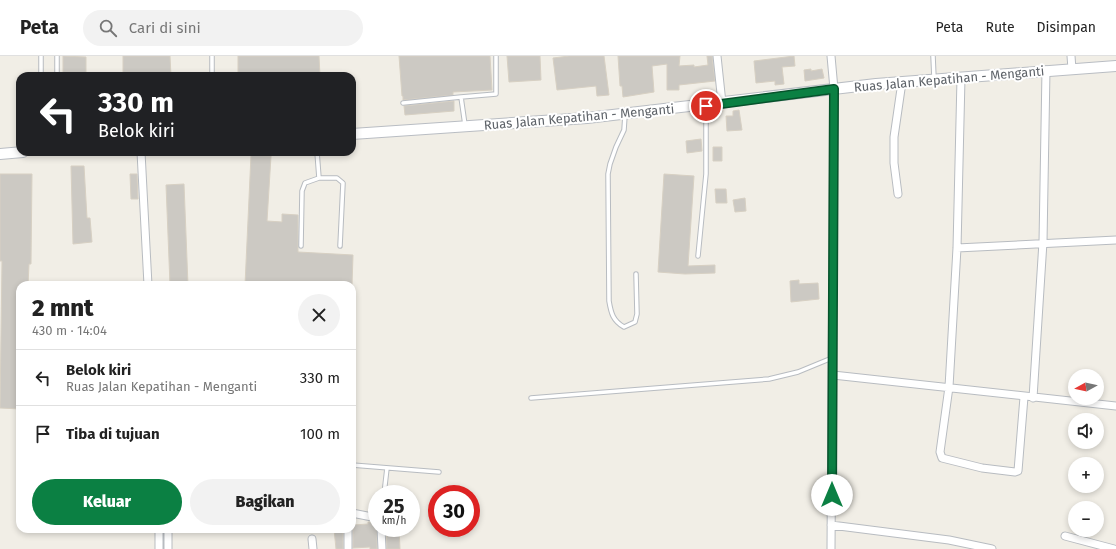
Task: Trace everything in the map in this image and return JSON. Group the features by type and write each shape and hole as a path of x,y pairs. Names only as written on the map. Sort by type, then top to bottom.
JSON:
{"main road":[{"name":"Ruas Jalan Kepatihan - Menganti","path":"356,134 587,118 706,106 834,89 902,82 1046,70 1116,66"},
{"path":"0,154 16,153"}],"street":[{"path":"717,56 722,103"},
{"path":"831,56 834,89 831,549"},
{"path":"1071,56 1072,69"},
{"path":"1033,398 1043,242 1046,70"},
{"path":"962,78 957,248 949,387 940,455 942,458 982,468 1015,472 1020,468 1024,397"},
{"path":"898,194 894,163 894,137 902,82"},
{"path":"141,156 148,281"},
{"path":"957,248 1043,242 1116,240"},
{"path":"833,375 1116,406"},
{"path":"356,514 368,516"},
{"path":"832,525 950,540 992,549"},
{"path":"159,533 159,549"},
{"path":"168,533 168,549"},
{"path":"348,533 348,549"},
{"path":"1065,536 1114,549"},
{"path":"381,537 382,549"},
{"path":"159,539 168,539"},
{"path":"312,539 313,549"}],"lane":[{"path":"41,56 41,72"},
{"path":"58,56 58,72"},
{"path":"212,56 212,72"},
{"path":"403,103 496,94 496,56"},
{"path":"933,56 934,79"},
{"path":"461,97 465,126"},
{"path":"698,256 706,174 706,106"},
{"path":"625,114 624,130 616,147 608,174 609,301 614,318 617,323 624,327 635,322 637,314 636,274"},
{"path":"317,156 319,178"},
{"path":"301,246 303,187 309,181 319,178 337,178 343,183 340,246"},
{"path":"531,398 769,379 798,372 833,358"},
{"path":"356,465 439,472"},
{"path":"385,485 387,468"}],"building":[{"path":"63,56 86,57 86,72 63,72"},
{"path":"123,56 170,56 171,72 123,72"},
{"path":"238,56 319,56 320,72 238,72"},
{"path":"399,56 490,56 492,90 453,92 453,95 403,100"},
{"path":"507,56 540,56 541,80 509,82"},
{"path":"569,56 604,56 609,95 597,96 596,86 557,90 553,58"},
{"path":"618,56 680,56 679,66 694,65 694,67 708,65 707,56 712,56 715,81 679,85 679,90 667,90 667,64 652,66 654,92 623,97 622,86 620,86"},
{"path":"794,56 795,66 782,67 784,84 775,85 775,81 756,83 754,61"},
{"path":"811,69 811,71 822,69 824,78 805,81 804,70"},
{"path":"454,101 454,111 405,115 404,106"},
{"path":"739,110 742,130 727,131 726,116 733,116 733,111"},
{"path":"701,139 702,151 687,153 686,141"},
{"path":"713,147 722,147 722,161 713,161"},
{"path":"251,156 271,156 267,221 282,222 282,214 298,215 298,252 353,255 352,281 245,281"},
{"path":"71,166 84,166 87,218 90,218 92,242 73,244"},
{"path":"0,174 32,174 31,264 29,264 28,281 16,281 16,409 0,408 2,261 0,261"},
{"path":"130,174 137,174 138,199 131,199"},
{"path":"664,174 694,176 688,266 715,265 715,273 685,274 658,272"},
{"path":"184,184 188,281 170,281 166,185"},
{"path":"715,189 726,189 727,203 716,203"},
{"path":"745,198 746,211 735,212 733,200"},
{"path":"799,280 799,284 818,283 819,299 791,302 790,281"},
{"path":"368,524 368,537 377,537 377,549 370,549 370,547 353,548 353,533 356,533 356,525"},
{"path":"334,533 343,533 343,549 336,549"},
{"path":"386,537 399,537 400,549 387,549"}],"route":[{"path":"706,106 834,89 832,495"}]}
